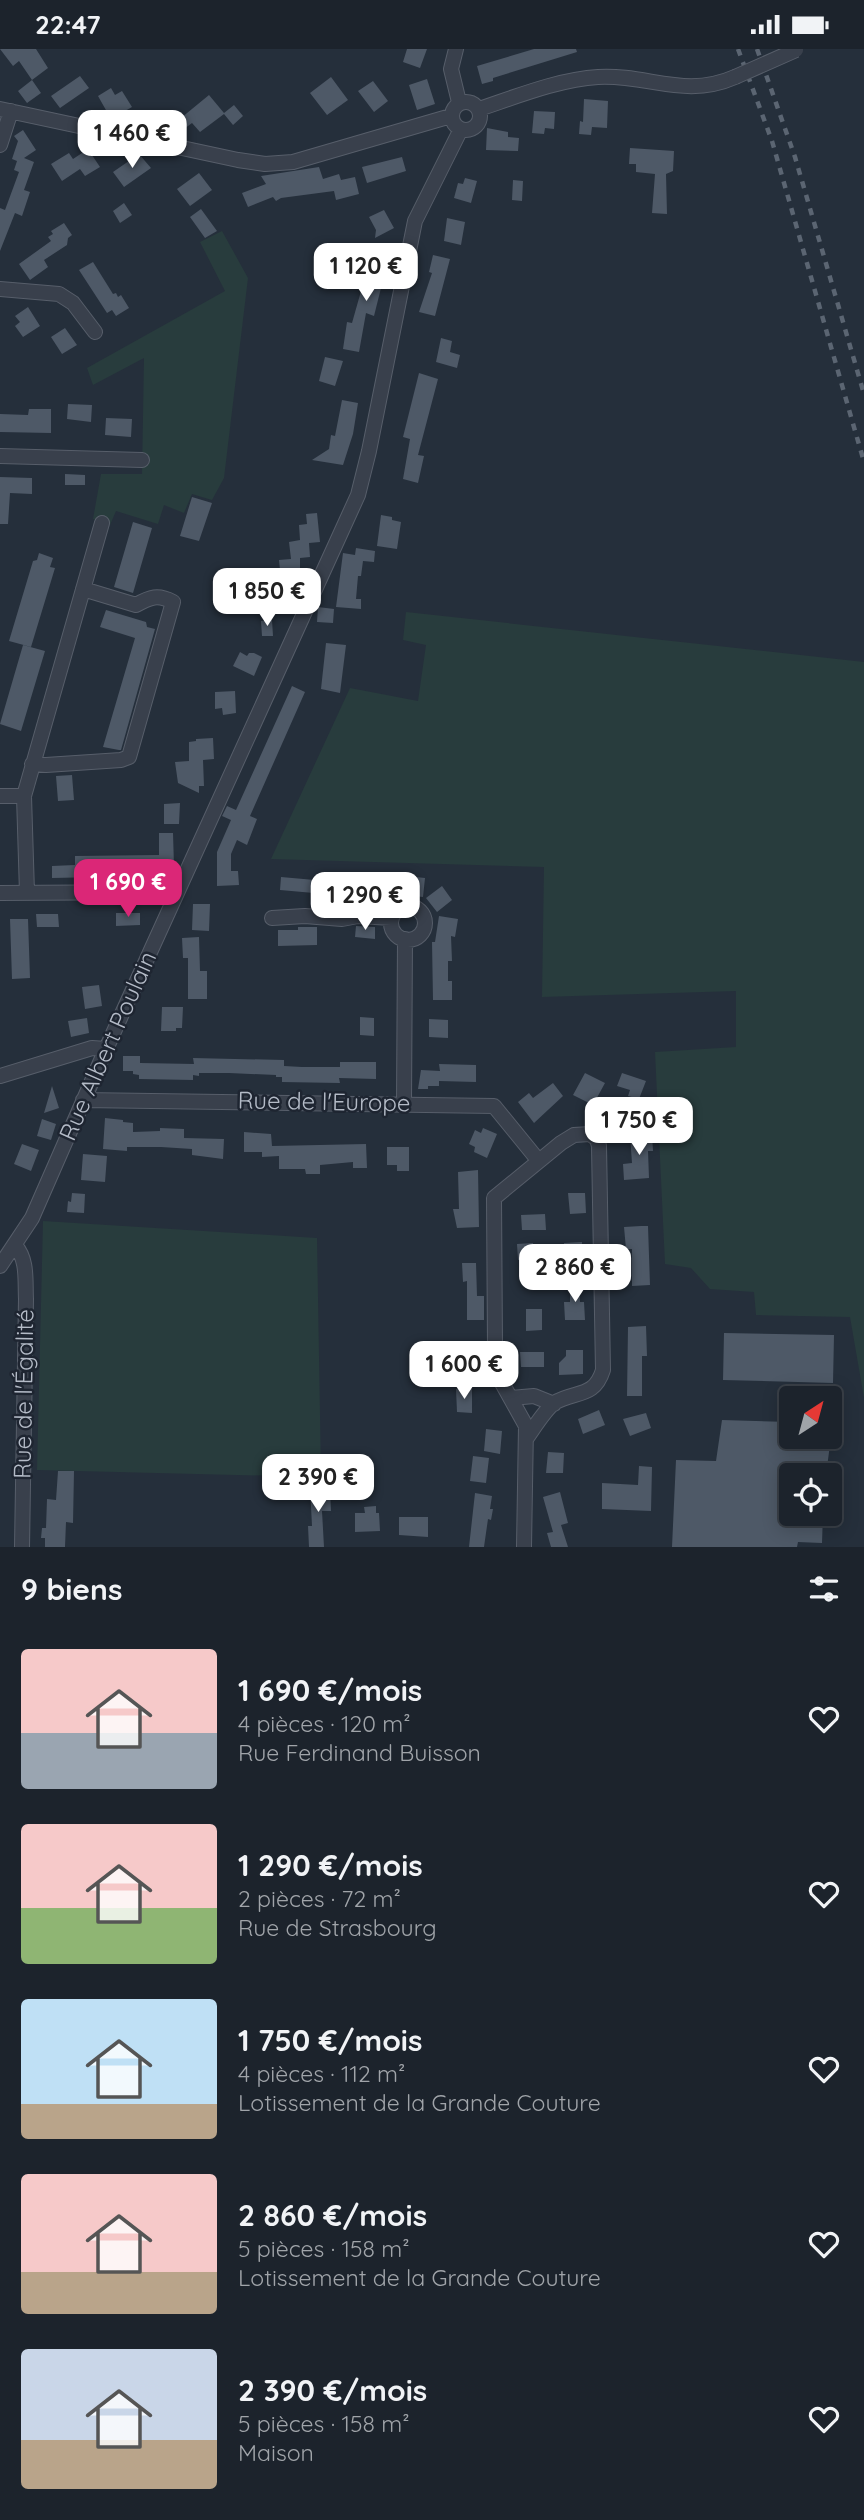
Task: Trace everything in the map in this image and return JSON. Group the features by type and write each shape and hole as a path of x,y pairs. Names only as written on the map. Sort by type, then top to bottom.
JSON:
{"street":[{"path":"456,49 451,69 459,103"},
{"path":"479,109 568,82 599,76 711,86 797,50"},
{"path":"459,103 473,103 479,109 478,123 471,129 461,129 454,124 451,115 453,108 459,103"},
{"path":"0,145 5,110 265,164 293,162 451,115"},
{"name":"Rue Albert Poulain","path":"0,1266 32,1219 83,1100 358,495 415,221 461,129"},
{"path":"0,289 59,293 73,303 95,333"},
{"path":"0,456 142,460"},
{"path":"27,893 24,796 102,523"},
{"path":"32,764 121,760 129,757 160,652 173,602 162,596 150,597 136,605 83,589"},
{"path":"0,796 24,796"},
{"path":"0,893 165,893 174,899"},
{"path":"272,918 392,918 403,907 414,907 423,914 423,930 416,938 405,939 395,934 392,918"},
{"path":"404,1104 405,939"},
{"path":"0,1076 92,1048 106,1049"},
{"name":"Rue de l'Europe","path":"83,1100 494,1106 538,1160"},
{"path":"524,1547 526,1426 497,1374 495,1355 494,1198 538,1160 574,1135 590,1134 597,1139 599,1146 603,1370 594,1388 554,1404 526,1439"},
{"name":"Rue de l'Égalité","path":"15,1245 22,1252 25,1266 26,1299 22,1547"},
{"path":"511,1398 534,1396 554,1404"}],"green space":[{"path":"222,231 248,278 224,478 212,500 192,494 184,513 164,505 158,524 116,511 110,525 93,519 101,474 142,474 144,358 93,385 87,368 225,291 200,242"},
{"path":"406,612 864,662 864,1398 850,1317 756,1315 754,1292 710,1289 691,1268 665,1264 655,1052 736,1047 736,991 542,997 544,867 271,859 350,688 418,701 426,645 403,640"},
{"path":"43,1221 317,1238 321,1474 280,1476 37,1470"}],"building":[{"path":"0,49 36,49 48,68 32,80 19,61 13,66"},
{"path":"407,49 427,49 420,68 403,62"},
{"path":"534,49 576,49 577,52 493,78 493,81 482,84 477,66"},
{"path":"80,76 89,88 60,108 51,96"},
{"path":"331,77 348,100 327,115 310,93"},
{"path":"427,79 435,104 417,110 409,85"},
{"path":"32,80 41,93 27,103 18,91"},
{"path":"373,81 388,101 374,112 358,91"},
{"path":"111,88 115,95 122,91 132,107 111,119 98,96"},
{"path":"209,95 224,113 234,105 243,116 233,125 224,114 200,132 192,123 176,135 166,122 177,113 181,118"},
{"path":"584,99 608,101 607,128 592,127 591,135 579,134 580,121 583,122"},
{"path":"534,111 555,112 554,129 545,128 544,134 532,133"},
{"path":"487,128 508,132 508,137 519,138 518,151 486,150"},
{"path":"23,130 36,150 24,158 34,162 24,190 30,192 22,216 15,213 0,251 0,208 5,210 19,172 14,170 17,161 12,159 18,141 14,136"},
{"path":"630,148 674,151 673,171 666,174 667,214 652,213 655,174 636,172 636,164 629,164"},
{"path":"88,149 100,167 85,176 80,169 62,181 51,164 69,153 73,159"},
{"path":"139,154 151,168 124,187 113,172"},
{"path":"402,157 406,171 367,183 362,167"},
{"path":"319,167 323,179 339,174 341,180 355,177 359,194 336,200 334,191 281,198 276,201 273,197 248,207 242,193 266,184 261,176"},
{"path":"199,173 212,190 190,206 177,189"},
{"path":"465,178 477,181 471,203 454,198 458,183 463,184"},
{"path":"513,180 523,181 522,201 512,200"},
{"path":"124,203 132,215 120,223 113,211"},
{"path":"201,209 217,231 205,238 190,217"},
{"path":"384,210 394,228 375,238 376,230 369,217"},
{"path":"447,218 465,222 461,245 444,241"},
{"path":"64,223 72,235 68,238 67,245 44,260 48,267 30,280 19,264 51,241 48,237 53,234 51,231"},
{"path":"373,252 386,253 387,264 374,316 366,313 359,352 343,349 347,322 352,323 363,284 368,285"},
{"path":"433,255 450,259 435,316 419,312 432,273 429,272"},
{"path":"93,262 113,294 116,293 118,297 121,295 129,308 116,316 112,310 107,313 79,270"},
{"path":"28,307 40,326 23,337 15,326 20,322 15,316"},
{"path":"65,328 77,345 62,354 51,337"},
{"path":"441,338 452,341 450,352 460,355 457,368 436,362"},
{"path":"325,357 343,361 335,386 319,381"},
{"path":"419,373 438,379 418,455 424,456 418,483 403,479 410,439 403,437"},
{"path":"342,400 358,403 353,434 343,465 312,460 329,449 331,435 335,436"},
{"path":"68,404 92,405 91,422 67,419"},
{"path":"29,409 51,409 51,433 0,432 0,414 28,415"},
{"path":"106,418 132,419 131,437 105,435"},
{"path":"65,474 85,475 85,485 65,485"},
{"path":"0,477 32,478 32,494 10,493 8,524 0,524"},
{"path":"192,497 212,503 199,541 180,536"},
{"path":"317,513 320,542 309,543 310,557 300,558 300,580 281,581 279,560 291,559 289,542 300,540 299,525 307,524 306,514"},
{"path":"381,515 401,522 397,549 377,546"},
{"path":"133,522 152,528 133,593 114,587"},
{"path":"356,548 375,551 374,562 363,561 361,576 358,576 356,599 361,599 361,609 336,607 343,553 355,555"},
{"path":"39,553 53,558 50,567 55,568 31,647 9,641 33,561 37,560"},
{"path":"281,581 283,612 269,614 268,600 263,601 262,588 268,588 267,582"},
{"path":"318,607 334,609 333,623 317,622"},
{"path":"106,610 146,622 147,627 155,629 121,750 103,747 135,638 100,627"},
{"path":"272,620 273,636 262,636 261,621"},
{"path":"326,643 346,645 340,693 321,689"},
{"path":"23,645 45,651 21,731 0,724"},
{"path":"240,652 247,656 254,653 262,657 254,676 233,666"},
{"path":"292,686 305,692 250,816 257,819 247,845 237,840 231,854 231,871 238,871 239,885 217,886 217,852 231,820 222,816 227,806 236,810"},
{"path":"235,691 236,713 223,715 222,708 215,709 215,692"},
{"path":"213,738 214,759 203,760 204,786 199,786 199,793 178,783 175,762 189,761 189,742"},
{"path":"72,775 74,800 58,801 56,776"},
{"path":"180,803 179,824 164,824 164,804"},
{"path":"159,833 173,833 174,866 155,865 155,871 149,871 149,876 52,878 52,866 75,865 75,856 159,855"},
{"path":"348,875 406,881 407,876 425,878 423,897 387,893 386,902 369,901 370,896 360,895 360,891 347,890"},
{"path":"281,877 326,881 325,894 280,890"},
{"path":"442,886 452,900 437,912 426,898"},
{"path":"193,904 210,904 209,931 192,930"},
{"path":"116,913 140,913 140,925 116,926"},
{"path":"36,914 58,914 59,927 37,927"},
{"path":"439,916 458,919 455,937 451,936 452,961 448,961 452,1000 433,1000 432,942 435,942"},
{"path":"10,919 28,919 30,978 12,979"},
{"path":"356,926 375,927 375,939 355,937"},
{"path":"298,927 317,927 317,945 278,946 278,930 298,930"},
{"path":"199,937 200,971 207,971 207,999 188,999 188,958 183,958 182,938"},
{"path":"99,985 102,1006 85,1009 82,987"},
{"path":"162,1007 183,1007 182,1028 176,1028 176,1031 161,1031"},
{"path":"360,1017 374,1018 374,1036 360,1035"},
{"path":"87,1018 89,1033 71,1037 68,1021"},
{"path":"429,1019 448,1020 448,1038 429,1037"},
{"path":"123,1056 140,1056 140,1063 194,1064 193,1058 284,1060 284,1066 302,1067 340,1067 340,1062 376,1062 376,1079 339,1078 340,1083 282,1082 282,1077 276,1075 199,1073 199,1076 193,1075 193,1080 139,1079 139,1075 133,1074 133,1071 123,1071"},
{"path":"439,1064 476,1065 476,1082 439,1081 439,1086 418,1089 421,1070 440,1071"},
{"path":"585,1073 605,1083 593,1105 573,1095"},
{"path":"622,1073 646,1081 639,1099 628,1096 630,1090 617,1086"},
{"path":"553,1083 563,1096 534,1123 518,1102 529,1093 533,1098"},
{"path":"52,1086 59,1108 44,1113"},
{"path":"105,1118 133,1123 133,1132 160,1131 160,1128 184,1129 184,1138 224,1139 223,1159 192,1155 192,1149 103,1149"},
{"path":"42,1119 56,1124 51,1140 37,1136"},
{"path":"483,1128 497,1134 487,1158 474,1152 475,1147 469,1144 475,1130 481,1133"},
{"path":"244,1132 271,1134 272,1146 366,1144 367,1168 353,1168 353,1162 320,1165 320,1174 306,1174 305,1169 279,1169 279,1156 262,1157 262,1152 244,1152"},
{"path":"652,1134 653,1151 648,1151 649,1178 624,1180 623,1164 632,1163 630,1135"},
{"path":"22,1144 39,1150 31,1171 14,1164"},
{"path":"387,1147 409,1147 409,1171 397,1171 397,1165 387,1165"},
{"path":"83,1154 107,1156 105,1182 81,1180"},
{"path":"478,1170 479,1227 457,1228 453,1209 459,1209 458,1172"},
{"path":"72,1193 85,1194 84,1213 67,1212"},
{"path":"568,1193 585,1193 586,1213 570,1214"},
{"path":"545,1214 546,1230 522,1230 521,1215"},
{"path":"648,1226 650,1285 632,1286 632,1249 626,1249 624,1227"},
{"path":"582,1242 582,1259 565,1259 564,1243"},
{"path":"533,1243 533,1259 518,1260 517,1244"},
{"path":"462,1263 476,1263 477,1296 484,1296 484,1320 467,1320 467,1281 463,1282"},
{"path":"570,1281 579,1281 580,1302 584,1302 585,1320 565,1320 564,1302 570,1302"},
{"path":"526,1309 542,1309 542,1330 526,1331"},
{"path":"646,1326 647,1356 642,1356 642,1396 627,1396 628,1327"},
{"path":"724,1333 834,1335 833,1383 723,1380"},
{"path":"463,1349 479,1349 479,1372 463,1373"},
{"path":"566,1350 583,1350 583,1374 559,1375 559,1363 566,1356"},
{"path":"520,1352 544,1352 544,1367 521,1367"},
{"path":"456,1389 472,1389 472,1413 457,1412"},
{"path":"599,1410 605,1425 583,1434 578,1419"},
{"path":"646,1413 651,1428 630,1436 623,1419"},
{"path":"722,1420 779,1422 779,1449 829,1449 828,1463 779,1463 779,1526 823,1526 822,1543 798,1542 797,1547 672,1547 676,1460 716,1461"},
{"path":"486,1429 502,1431 500,1454 484,1451"},
{"path":"548,1452 564,1453 563,1473 546,1473"},
{"path":"473,1456 489,1458 486,1483 470,1481"},
{"path":"639,1466 652,1467 651,1511 602,1509 602,1483 638,1485"},
{"path":"58,1471 74,1471 73,1523 66,1522 65,1547 45,1547 45,1538 41,1538 42,1528 46,1528 47,1499 56,1500"},
{"path":"310,1486 330,1486 331,1511 322,1511 324,1547 309,1547 308,1526 312,1526"},
{"path":"560,1492 568,1523 561,1525 568,1547 551,1547 547,1533 553,1532 543,1497"},
{"path":"475,1493 492,1496 490,1509 493,1509 491,1520 488,1519 484,1547 469,1547"},
{"path":"376,1506 380,1531 355,1532 355,1513 365,1513 364,1507"},
{"path":"399,1517 428,1517 428,1537 399,1535"}],"railway":[{"path":"738,49 772,141 864,462"},
{"path":"757,49 795,157 864,394"}]}
